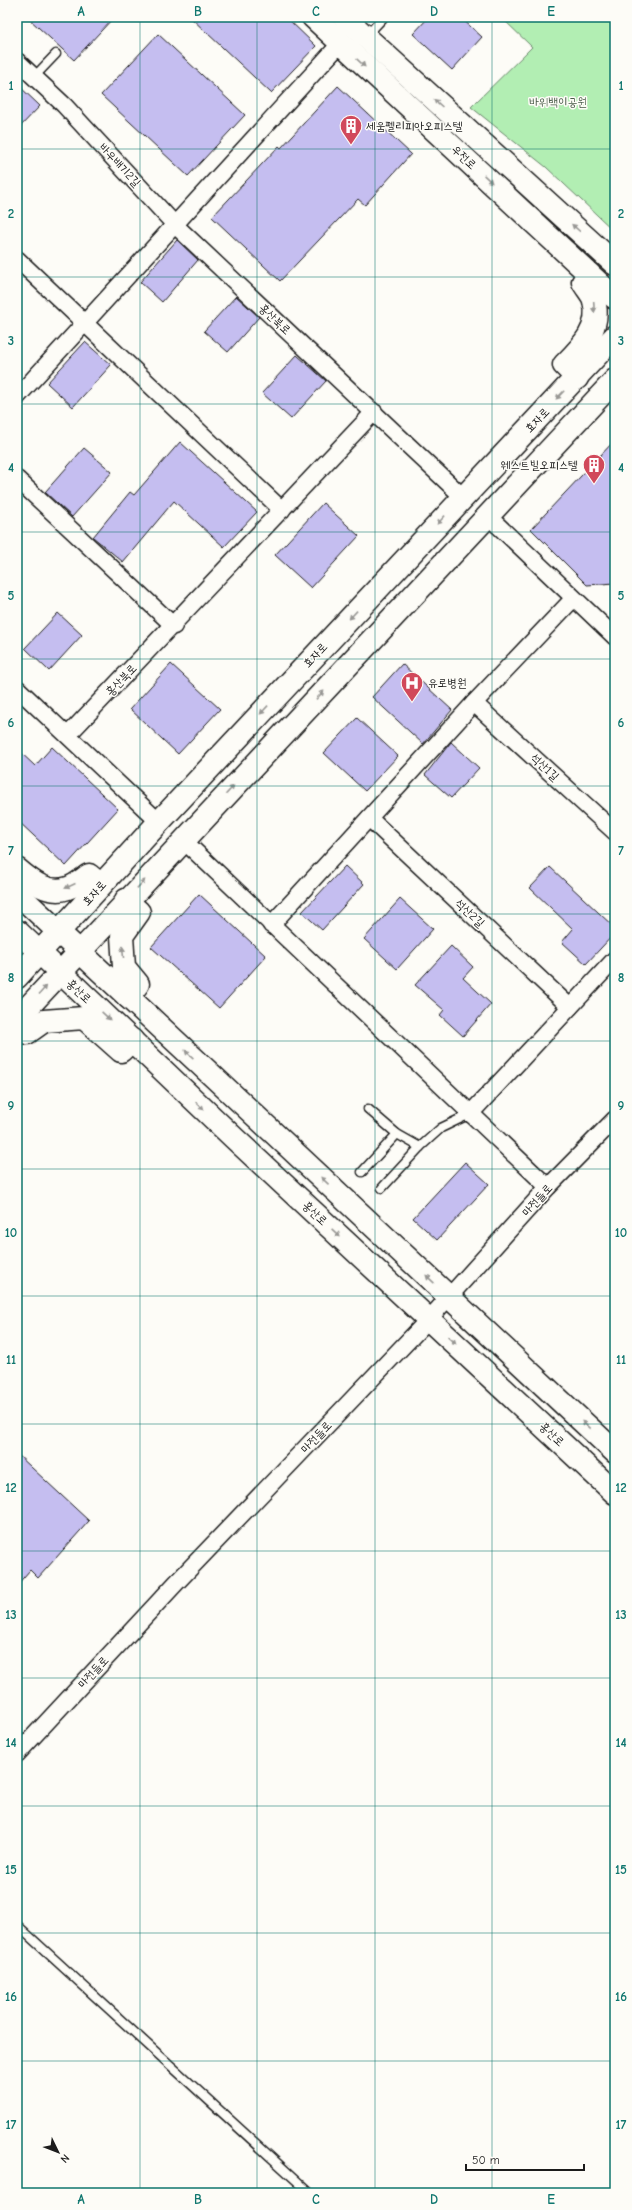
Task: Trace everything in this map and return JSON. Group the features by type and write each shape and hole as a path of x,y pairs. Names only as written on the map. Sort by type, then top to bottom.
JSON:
{"street":[{"name":"우전로","path":"313,17 354,40 593,242 615,264"},
{"name":"우전로","path":"344,17 354,40 589,274 615,298"},
{"path":"17,397 176,226 354,40"},
{"name":"바우배기2길","path":"17,61 64,105 176,226"},
{"name":"홍산북로","path":"176,226 463,497"},
{"path":"593,242 600,236 615,250"},
{"path":"17,259 282,510"},
{"path":"577,378 564,365 580,349 595,328 594,301 583,282 589,274"},
{"name":"효자로","path":"17,977 159,822 615,336"},
{"path":"17,1019 126,900 615,380"},
{"name":"홍산북로","path":"68,735 174,626 374,412"},
{"path":"17,479 174,626"},
{"path":"488,516 573,599 615,637"},
{"path":"272,925 474,703 573,599"},
{"path":"17,688 159,822"},
{"name":"석산1길","path":"474,703 615,832"},
{"name":"석산2길","path":"369,818 570,1007"},
{"path":"183,840 548,1187"},
{"path":"17,869 31,882 46,889 67,889 89,875 101,885"},
{"path":"17,893 615,1452"},
{"path":"126,900 139,912 122,936 124,967 138,984 128,996"},
{"name":"홍산로","path":"17,931 59,973 615,1493"},
{"path":"470,1114 615,959"},
{"path":"17,1024 27,1033 44,1021 84,1018 121,1051 132,1040"},
{"name":"마전들로","path":"17,1754 177,1582 429,1319 548,1187 615,1119"}],"lane":[{"path":"354,40 384,17"},
{"path":"34,77 56,54"},
{"path":"368,1109 397,1134 420,1146"},
{"path":"382,1188 420,1146 441,1128 470,1114"},
{"path":"362,1172 397,1134"},
{"path":"17,1926 310,2193"}],"green space":[{"name":"바위백이공원","path":"501,17 615,17 615,232 546,167 471,107 532,47"}],"building":[{"path":"27,17 114,17 74,60"},
{"path":"190,17 286,17 316,46 271,93"},
{"path":"429,17 460,17 482,37 452,70 413,34"},
{"path":"158,34 245,115 188,176 101,95"},
{"path":"17,84 40,106 17,130"},
{"path":"338,86 411,154 365,205 358,199 280,281 212,217 279,146 281,148"},
{"path":"177,240 198,260 162,302 140,282"},
{"path":"236,296 259,317 228,352 204,331"},
{"path":"85,342 111,365 73,407 47,383"},
{"path":"297,355 326,381 291,419 262,393"},
{"name":"웨스트빌오피스텔","path":"615,440 615,583 587,585 531,529"},
{"path":"180,442 257,512 224,547 174,501 123,562 93,537 130,492 134,495"},
{"path":"84,448 112,472 72,517 45,492"},
{"path":"323,503 359,536 311,588 275,555"},
{"path":"58,613 82,635 49,671 25,648"},
{"path":"171,664 220,709 178,754 130,709"},
{"name":"유로병원","path":"402,664 452,710 423,744 372,697"},
{"path":"357,718 398,756 365,791 324,753"},
{"path":"451,742 479,768 451,798 425,775"},
{"path":"52,747 118,809 66,866 17,820 17,749 35,766"},
{"path":"345,866 364,884 322,930 302,912"},
{"path":"550,867 615,928 615,933 586,964 562,942 573,929 530,888"},
{"path":"199,894 266,956 219,1008 151,947"},
{"path":"400,899 433,929 397,969 364,939"},
{"path":"451,946 473,967 463,978 491,1004 463,1036 440,1015 444,1010 415,985"},
{"path":"465,1162 489,1184 437,1240 413,1218"},
{"path":"17,1454 89,1521 38,1578 30,1570 17,1585"}],"place":[{"name":"세움펠리피아오피스텔","path":"351,146"},
{"name":"웨스트빌오피스텔","path":"594,484"},
{"name":"유로병원","path":"412,702"}]}
